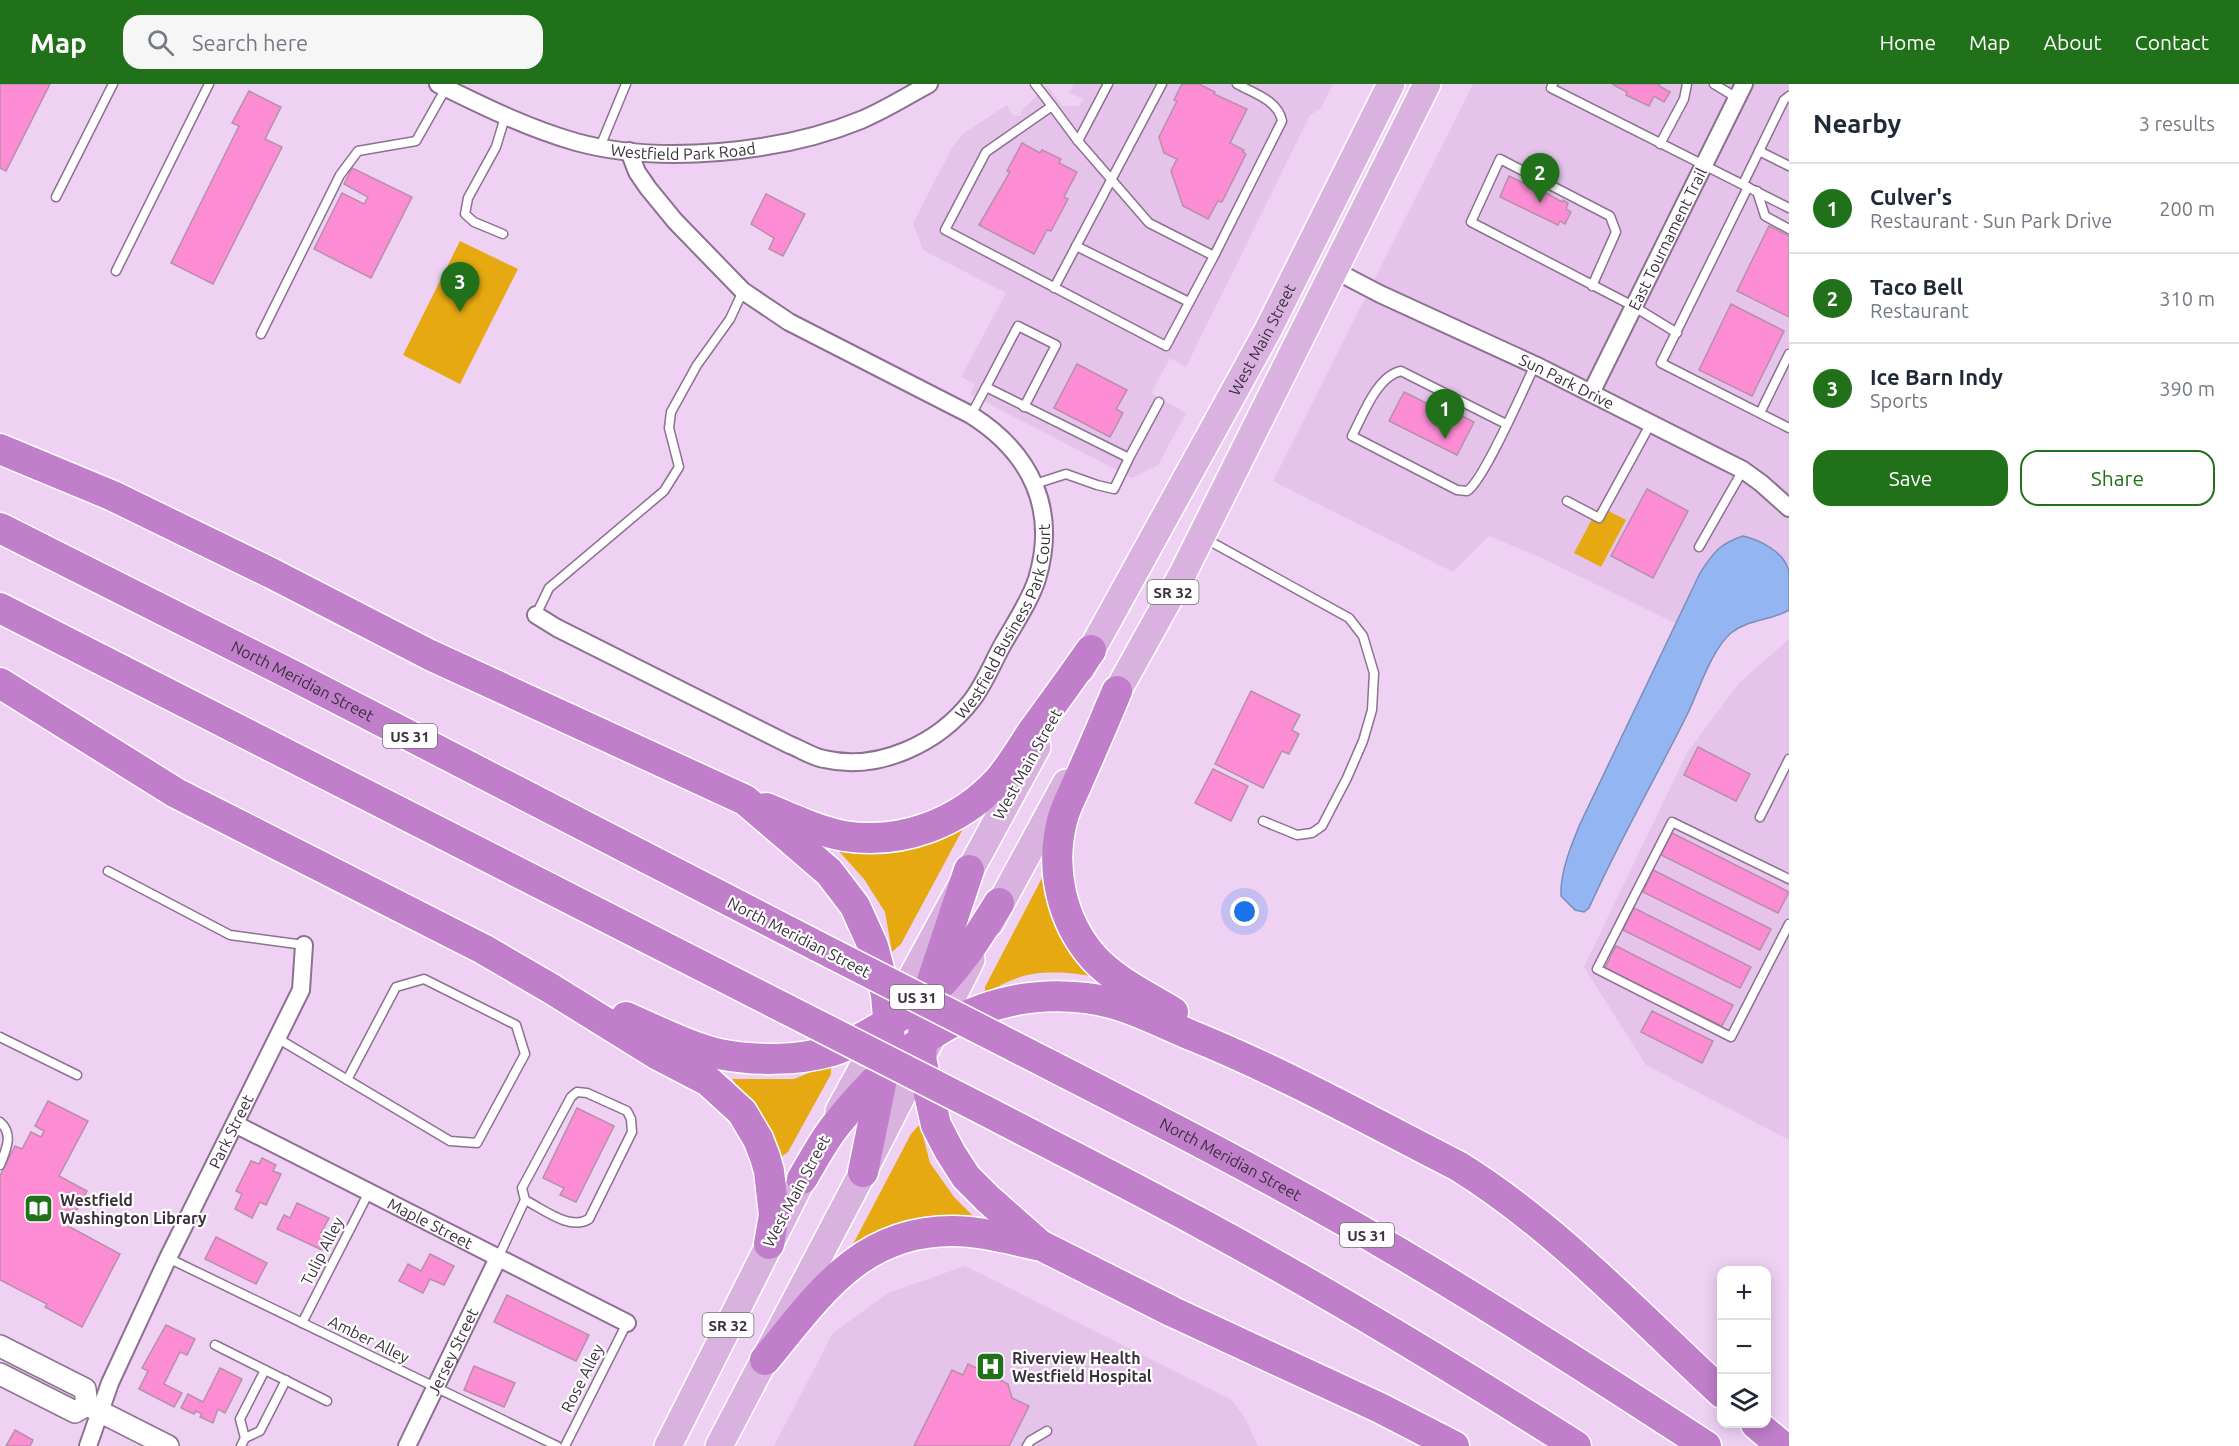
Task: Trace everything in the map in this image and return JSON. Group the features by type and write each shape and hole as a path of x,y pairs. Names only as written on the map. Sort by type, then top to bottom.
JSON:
{"highway":[{"path":"0,449 122,500 430,655 745,800 845,836 882,837 905,834 925,829 954,817 985,793 1012,764 1091,650"},
{"name":"North Meridian Street","path":"0,528 290,674 1229,1158 1390,1248 1539,1338 1706,1446"},
{"path":"0,608 1161,1201 1436,1359 1576,1446"},
{"path":"0,683 176,793 483,949 658,1055 708,1081 742,1112 758,1139 769,1171 774,1215 769,1244"},
{"path":"1117,691 1062,819 1057,847 1057,864 1063,906 1085,946 1094,958 1108,970 1241,1056"},
{"path":"745,800 829,872 851,899 862,918 873,946 888,1021 889,1053 863,1172"},
{"path":"969,870 926,999 925,1044 934,1119 950,1152 966,1177 1040,1245 1173,1312 1380,1408 1454,1446"},
{"path":"550,988 603,1007 685,1043 718,1053 746,1058 777,1058 832,1051 926,999 964,956 999,903"},
{"path":"802,1179 834,1126 885,1069 992,1005 1030,997 1086,998 1130,1010 1241,1056 1458,1166 1500,1193 1566,1247 1717,1388"},
{"path":"765,1360 831,1282 844,1269 869,1252 909,1236 954,1231 979,1233 1040,1245"},
{"path":"1761,1428 1782,1446"}],"main road":[{"name":"West Main Street","path":"668,1446 802,1179 969,870 1268,330 1391,84"},
{"name":"West Main Street","path":"719,1446 863,1172 925,1044 999,903 1160,616 1427,84"}],"street":[{"name":"Westfield Park Road","path":"442,86 505,117 576,142 629,151 727,151 797,141 862,120 929,84"},
{"name":"East Tournament Trail","path":"1591,393 1740,91"},
{"name":"Westfield Business Park Court","path":"536,615 567,633 822,759 852,763 878,759 927,741 953,722 974,698 1036,580 1044,548 1044,519 1035,484 1014,451 990,427 789,322 743,291 675,221 648,188 637,172 629,151"},
{"name":"Sun Park Drive","path":"1334,270 1380,294 1535,365 1743,470 1787,502"},
{"name":"Park Street","path":"88,1446 94,1408 110,1383 168,1258 301,990 304,945"},
{"name":"Maple Street","path":"235,1124 627,1323"},
{"name":"Jersey Street","path":"407,1446 498,1258"},
{"path":"0,1346 85,1389 94,1408 168,1446"},
{"path":"0,1374 75,1412 94,1408"}],"lane":[{"path":"56,197 113,84"},
{"path":"116,271 209,84"},
{"path":"600,147 626,84"},
{"path":"1035,84 1078,141 1149,223 1214,256"},
{"path":"1078,141 1108,84"},
{"path":"1054,288 1162,84"},
{"path":"1052,106 986,152 945,230 1166,346 1282,121 1281,114 1274,104 1237,84"},
{"path":"1553,84 1551,88 1789,208"},
{"path":"1660,144 1684,99 1687,84"},
{"path":"1714,84 1740,91"},
{"path":"261,334 340,175 358,151 416,141 442,86"},
{"path":"1789,96 1784,100 1759,151 1745,186 1662,363 1789,428"},
{"path":"503,234 474,222 465,214 468,198 496,147 505,117"},
{"path":"1759,151 1789,166"},
{"path":"1592,286 1616,232 1613,221 1601,210 1500,159 1471,222 1592,286 1633,306 1677,333"},
{"path":"1757,191 1765,216 1789,229"},
{"path":"1076,246 1189,302"},
{"path":"536,615 549,588 664,491 674,477 679,467 669,428 671,412 696,365 730,319 743,291"},
{"path":"971,416 1018,326 1056,345 1024,406"},
{"path":"1760,413 1789,354"},
{"path":"1506,424 1401,371 1393,373 1381,382 1352,436 1463,492 1473,488 1477,482 1506,424 1535,365"},
{"path":"986,387 1129,458"},
{"path":"1035,484 1066,474 1113,489 1159,402"},
{"path":"1567,501 1599,518 1651,423"},
{"path":"1699,547 1743,470"},
{"path":"1201,537 1349,618 1363,636 1374,673 1372,710 1362,741 1347,778 1322,826 1312,833 1297,835 1263,820"},
{"path":"1760,817 1789,759"},
{"path":"1789,879 1672,822 1597,969 1731,1037 1789,924"},
{"path":"108,871 230,935 304,945"},
{"path":"277,1038 347,1080 450,1141 477,1143 525,1054 516,1025 424,979 396,987 347,1080"},
{"path":"0,1038 77,1075"},
{"path":"498,1258 525,1200 522,1188 571,1097 577,1092 587,1093 627,1111 631,1119 632,1132 589,1218 582,1223 572,1224 525,1200"},
{"path":"0,1122 7,1128 9,1141 0,1165"},
{"name":"Tulip Alley","path":"302,1323 369,1192"},
{"name":"Amber Alley","path":"168,1258 557,1446"},
{"name":"Rose Alley","path":"565,1446 627,1323"},
{"path":"215,1345 327,1401"},
{"path":"265,1370 240,1419 243,1442 260,1431 286,1380"},
{"path":"1027,1446 1030,1441 1047,1431"}],"shaded area":[{"path":"1074,84 1333,84 1321,108 1310,115 1186,367 1170,358 1151,393 1186,413 1158,465 1132,478 970,394 975,384 961,377 1006,293 923,250 913,223 952,148 963,134 1007,105 1012,115 1020,116 1025,107 1048,86 1062,106 1079,106 1084,99 1069,93"},
{"path":"1473,84 1789,84 1789,572 1785,561 1714,551 1700,573 1677,624 1542,558 1489,536 1453,572 1273,481"},
{"path":"460,241 518,269 460,384 403,355"},
{"path":"1599,506 1626,520 1601,567 1574,553"},
{"path":"1789,639 1789,1140 1646,1065 1584,967 1687,753 1739,683"},
{"path":"965,825 901,944 892,952 885,912 864,879 836,848"},
{"path":"1049,873 1095,977 1067,973 1037,973 985,992 985,987 1043,876"},
{"path":"831,1064 831,1074 788,1152 781,1157 767,1124 732,1079 794,1079"},
{"path":"920,1124 930,1163 954,1197 976,1219 851,1248 911,1134"},
{"name":"Riverview Health Westfield Hospital","path":"965,1266 1232,1400 1245,1418 1258,1446 774,1446 833,1333 888,1293"}],"water":[{"path":"1743,536 1757,540 1771,548 1787,565 1789,610 1738,628 1717,650 1686,717 1589,908 1584,912 1575,910 1561,896 1561,887 1567,859 1580,824 1700,573 1717,550 1728,542"}],"building":[{"path":"0,84 50,84 6,171 0,168"},
{"path":"1182,84 1199,84 1215,92 1214,94 1247,109 1230,143 1244,150 1246,154 1222,202 1218,201 1208,219 1183,206 1171,171 1177,159 1164,153 1159,137 1177,101 1174,100"},
{"path":"1612,84 1660,84 1659,86 1670,92 1664,102 1654,96 1649,106 1626,95 1627,92"},
{"path":"249,91 281,107 265,139 282,147 213,284 171,263 239,126 232,123"},
{"path":"1022,143 1040,153 1042,150 1061,159 1059,163 1077,172 1064,197 1068,199 1051,231 1047,230 1034,254 979,225 1010,172 1007,171"},
{"path":"352,168 412,197 371,278 314,249 342,193 364,204 368,197 344,184"},
{"path":"1509,176 1568,203 1566,209 1571,212 1565,224 1560,221 1558,225 1500,197"},
{"path":"766,194 805,214 783,256 769,249 774,238 751,224"},
{"path":"1769,226 1789,236 1789,317 1737,291"},
{"path":"1731,304 1784,331 1752,396 1699,370"},
{"path":"1077,364 1127,390 1116,409 1123,413 1110,437 1054,408"},
{"path":"1404,392 1436,408 1438,404 1474,422 1457,455 1389,421"},
{"path":"1647,489 1688,511 1653,578 1611,556"},
{"path":"1251,691 1300,715 1292,730 1299,734 1289,754 1282,751 1263,788 1215,764"},
{"path":"1698,747 1750,774 1736,801 1684,775"},
{"path":"1213,769 1248,786 1231,821 1195,803"},
{"path":"1672,833 1789,892 1778,913 1661,855"},
{"path":"1653,870 1771,929 1760,950 1643,892"},
{"path":"1634,908 1751,967 1740,988 1623,930"},
{"path":"1616,946 1733,1005 1722,1026 1605,968"},
{"path":"1652,1011 1713,1041 1702,1063 1641,1032"},
{"name":"Westfield Washington Library","path":"48,1101 88,1121 59,1176 87,1191 68,1226 120,1254 82,1327 45,1307 47,1304 0,1280 0,1176 15,1146 22,1149 31,1132 41,1137 44,1131 35,1126"},
{"path":"577,1108 614,1126 576,1202 560,1195 564,1188 543,1178"},
{"path":"262,1158 276,1165 273,1171 281,1174 266,1205 260,1202 252,1218 235,1209 242,1194 236,1191 251,1161 259,1164"},
{"path":"297,1203 329,1218 321,1233 329,1237 322,1250 277,1229 284,1215 290,1218"},
{"path":"216,1237 267,1263 256,1284 205,1259"},
{"path":"430,1254 454,1266 444,1285 430,1279 423,1293 399,1281 408,1264 421,1271"},
{"path":"507,1295 589,1335 576,1361 494,1322"},
{"path":"166,1325 195,1339 187,1355 180,1352 164,1384 182,1393 174,1407 139,1389 148,1371 142,1368"},
{"path":"968,1364 1008,1384 1012,1398 1029,1406 1009,1446 914,1446 952,1370 963,1375"},
{"path":"474,1366 515,1383 504,1407 464,1390"},
{"path":"220,1368 242,1379 225,1413 218,1409 213,1423 200,1417 202,1414 196,1411 194,1414 181,1408 188,1394 203,1402"},
{"path":"15,1430 33,1440 30,1446 6,1446"}],"place":[{"name":"Taco Bell","path":"1540,203"},
{"name":"Ice Barn Indy","path":"460,312"},
{"name":"Culver's","path":"1445,439"},
{"name":"Westfield Washington Library","path":"39,1209"},
{"name":"Riverview Health Westfield Hospital","path":"991,1367"}]}
